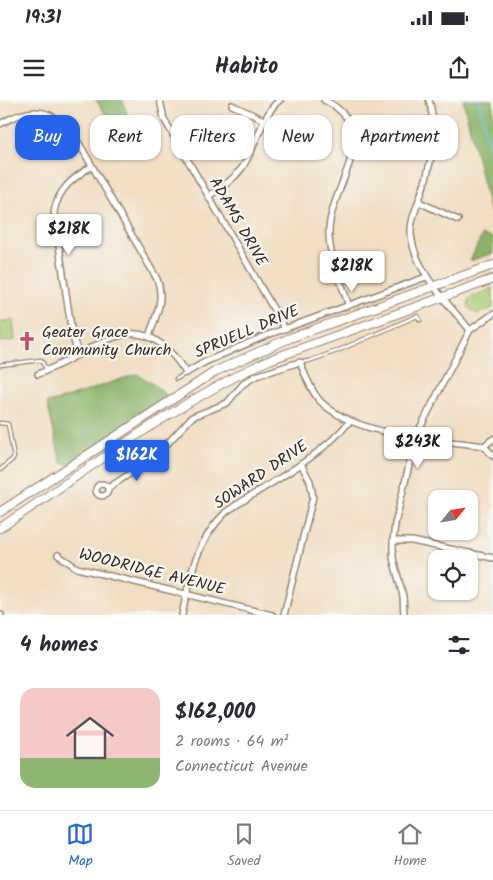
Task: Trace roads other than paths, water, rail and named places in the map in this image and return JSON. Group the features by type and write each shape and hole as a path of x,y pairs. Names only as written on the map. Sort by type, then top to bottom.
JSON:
{"main road":[{"path":"0,511 216,371 290,338 493,265"},
{"path":"0,528 192,401 236,376 270,360 493,279"}],"street":[{"name":"ADAMS DRIVE","path":"160,100 164,119 285,329"},
{"path":"269,115 280,100"},
{"path":"324,100 335,102 352,129 355,143 354,153 335,199 329,232 333,258 348,304"},
{"path":"429,100 433,137 432,156 411,220 411,235 426,277 436,286 442,298 470,330"},
{"path":"232,105 264,120"},
{"path":"0,124 31,112 43,113 57,118 66,124 92,166 161,289 160,304 149,336 120,334 38,374"},
{"path":"209,196 230,182 242,168 264,125"},
{"path":"78,354 72,334 54,212 55,202 62,189 72,178 92,166"},
{"path":"418,202 458,220"},
{"name":"SPRUELL DRIVE","path":"149,336 162,343 174,354 186,373 212,358 348,304 426,277"},
{"path":"404,615 403,596 394,558 393,541 395,524 416,436 470,330 493,314"},
{"path":"108,488 154,458 192,417 227,403 243,384 256,376 300,362 309,385 318,399 350,421 379,430 484,446 493,456"},
{"name":"SOWARD DRIVE","path":"182,615 193,563 203,540 217,520 335,439 350,421"},
{"path":"484,446 493,439"},
{"path":"284,615 313,497 310,481 301,464"},
{"path":"393,541 412,540 493,558"},
{"name":"WOODRIDGE AVENUE","path":"58,555 77,568 272,615"}],"lane":[{"path":"300,362 310,361 337,351 417,316 420,320"},
{"path":"0,365 41,360 47,370"},
{"path":"176,380 186,373"},
{"path":"0,423 8,424 14,458 0,470"},
{"path":"0,511 8,522"}],"waterway":[{"path":"479,100 493,169"}],"place":[{"name":"Geater Grace Community Church","path":"27,341"}]}
